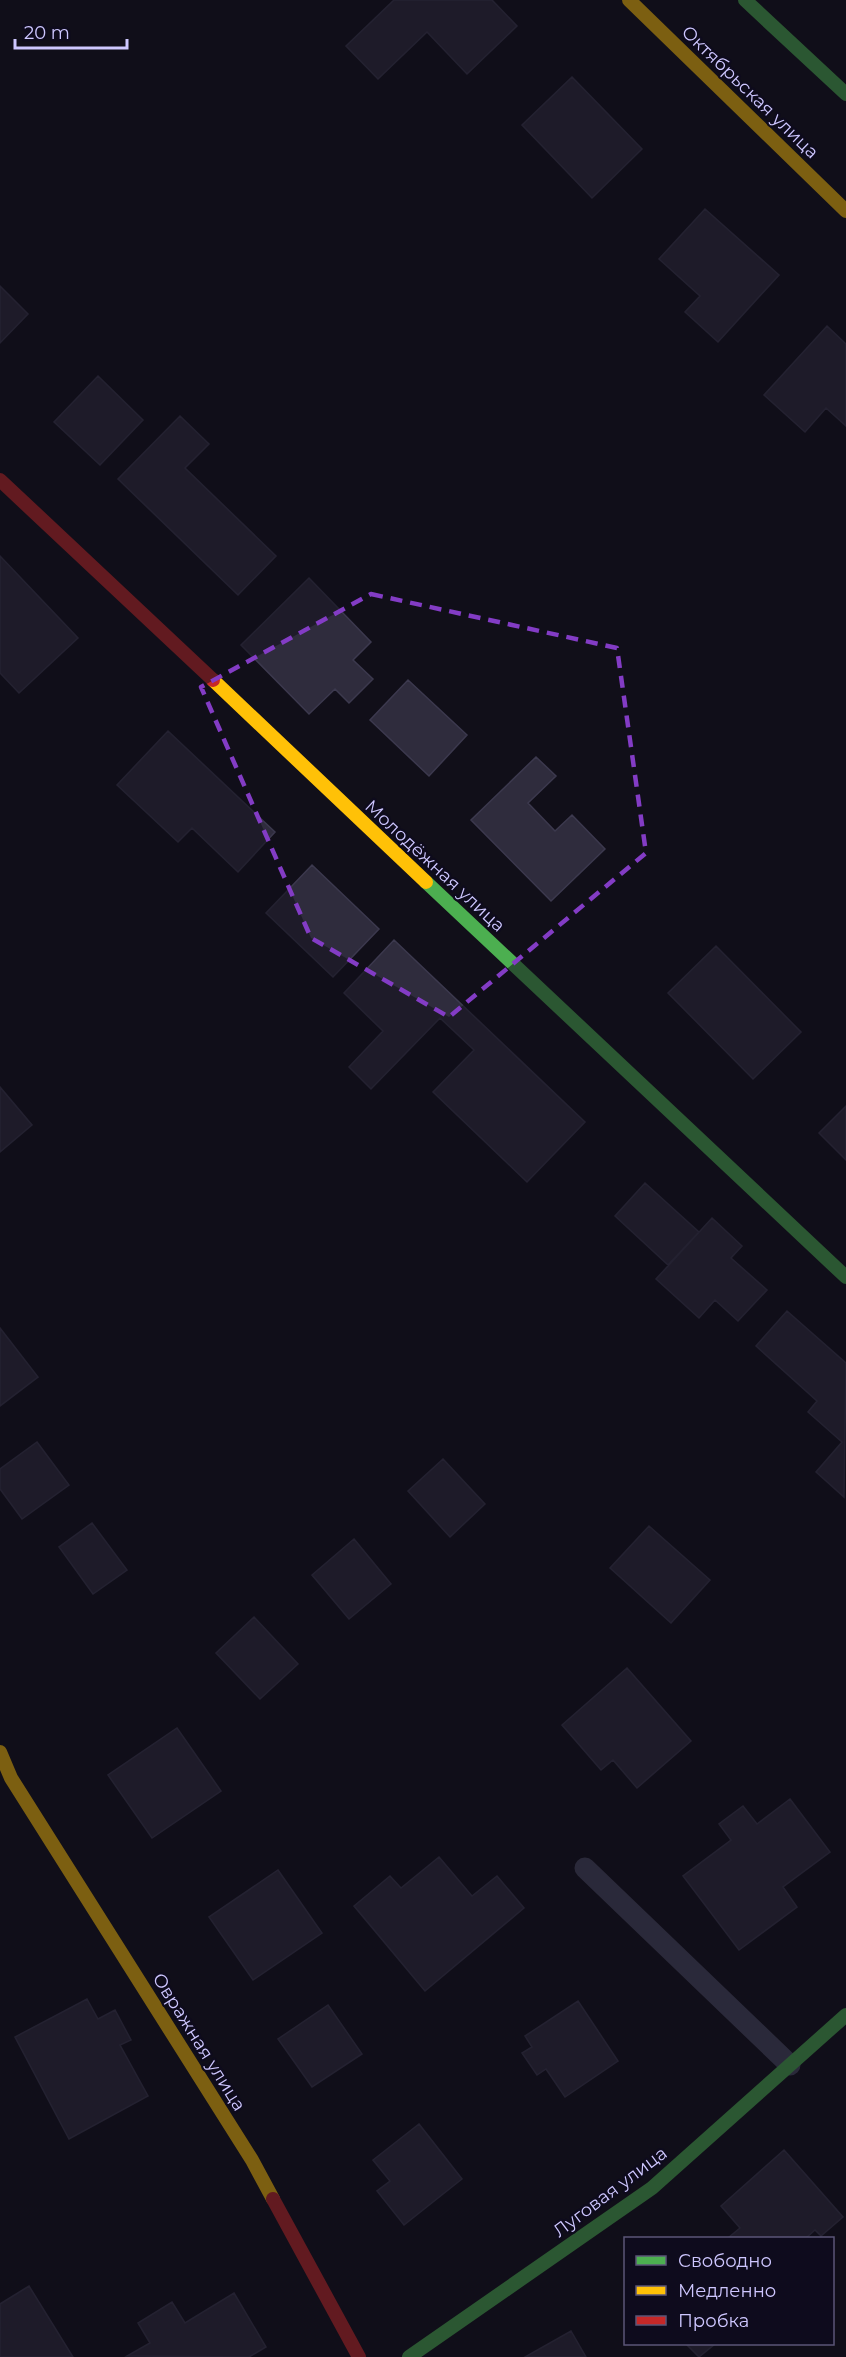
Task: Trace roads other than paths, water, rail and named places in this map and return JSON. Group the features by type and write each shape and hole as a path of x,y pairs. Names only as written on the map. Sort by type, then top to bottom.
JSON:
{"street":[{"name":"Октябрьская улица","path":"629,0 846,211"},
{"path":"745,0 846,94"},
{"name":"Молодёжная улица","path":"0,480 846,1277"},
{"name":"Овражная улица","path":"0,1752 11,1778 252,2160 359,2357"},
{"name":"Луговая улица","path":"409,2357 652,2188 846,2015"}],"lane":[{"path":"585,1868 790,2065"}]}
